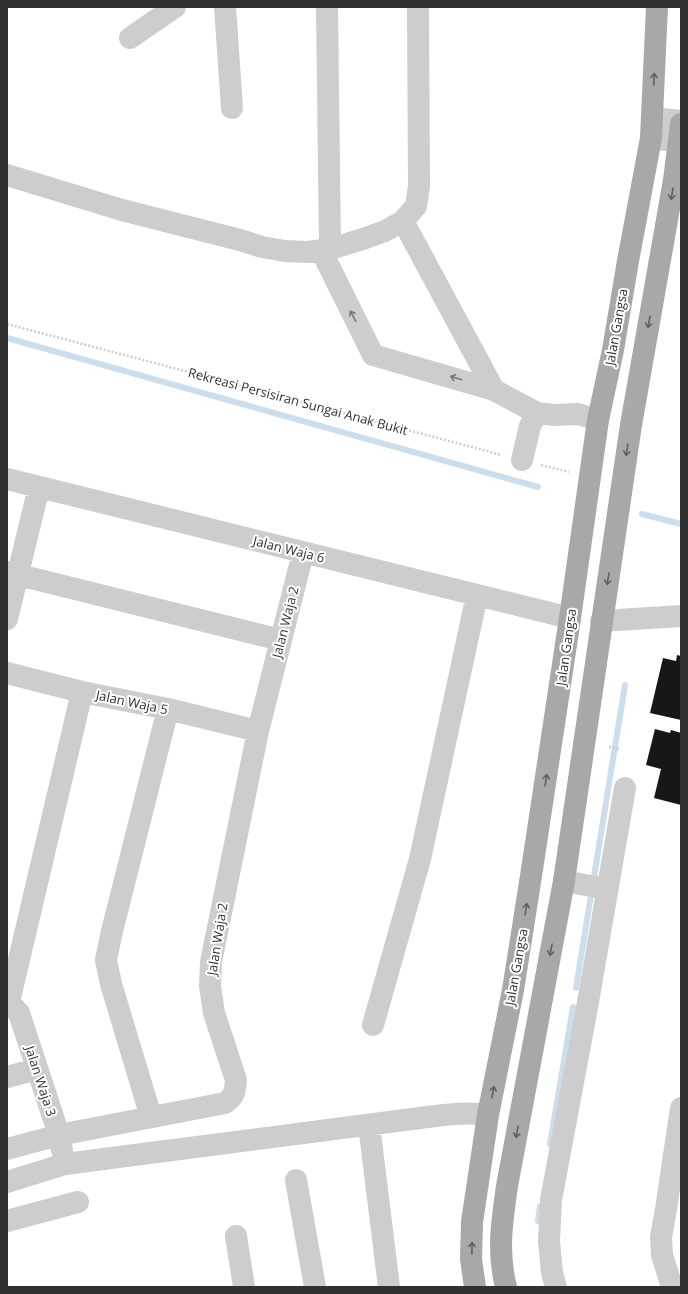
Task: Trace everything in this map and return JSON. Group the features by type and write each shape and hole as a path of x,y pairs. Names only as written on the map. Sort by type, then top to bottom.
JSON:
{"main road":[{"name":"Jalan Gangsa","path":"475,1287 472,1259 472,1222 488,1115 513,990 570,618 598,420 613,350 652,128 657,7"},
{"path":"506,1287 500,1255 501,1228 507,1186 568,882 601,621 631,425 674,180 680,132"}],"street":[{"path":"130,38 175,7"},
{"path":"225,7 232,108"},
{"path":"328,7 325,250 373,355 494,390 537,413 554,415 578,414 598,420"},
{"path":"7,175 122,210 262,247 285,251 308,252 325,250 385,231 403,221 416,206 419,186 418,7"},
{"path":"652,128 680,132"},
{"path":"403,221 494,390"},
{"path":"522,460 530,426 537,413"},
{"name":"Jalan Waja 6","path":"7,479 570,618"},
{"path":"7,619 12,573 39,487"},
{"name":"Jalan Waja 2","path":"7,1149 58,1135 225,1103 232,1097 236,1080 214,1013 210,986 211,962 258,731 303,553"},
{"path":"12,573 281,640"},
{"path":"373,1025 420,859 477,595"},
{"path":"601,621 681,616"},
{"name":"Jalan Waja 5","path":"7,673 82,692 258,731"},
{"path":"8,1001 82,692"},
{"path":"151,1117 111,984 106,960 112,930 168,710"},
{"path":"556,1287 552,1273 549,1241 551,1200 588,1002 602,888 625,788"},
{"path":"568,882 602,888"},
{"name":"Jalan Waja 3","path":"8,1001 19,1014 58,1135 65,1164"},
{"path":"7,1077 37,1069"},
{"path":"672,1287 662,1255 661,1237 681,1108"},
{"path":"7,1182 65,1164 450,1115 488,1115"},
{"path":"369,1125 389,1287"},
{"path":"296,1180 315,1287"},
{"path":"7,1221 78,1202"},
{"path":"236,1236 244,1287"}],"path":[{"name":"Rekreasi Persisiran Sungai Anak Bukit","path":"7,324 590,478"},
{"path":"609,747 619,749"}],"building":[{"path":"677,655 681,656 681,720 650,713 663,658 676,661"},
{"path":"655,729 670,733 671,730 681,733 681,805 654,798 661,769 646,765"}],"waterway":[{"path":"7,338 538,487"},
{"path":"642,514 681,524"},
{"path":"576,988 625,685"},
{"path":"550,1144 573,1007"},
{"path":"538,1221 540,1206"}]}
